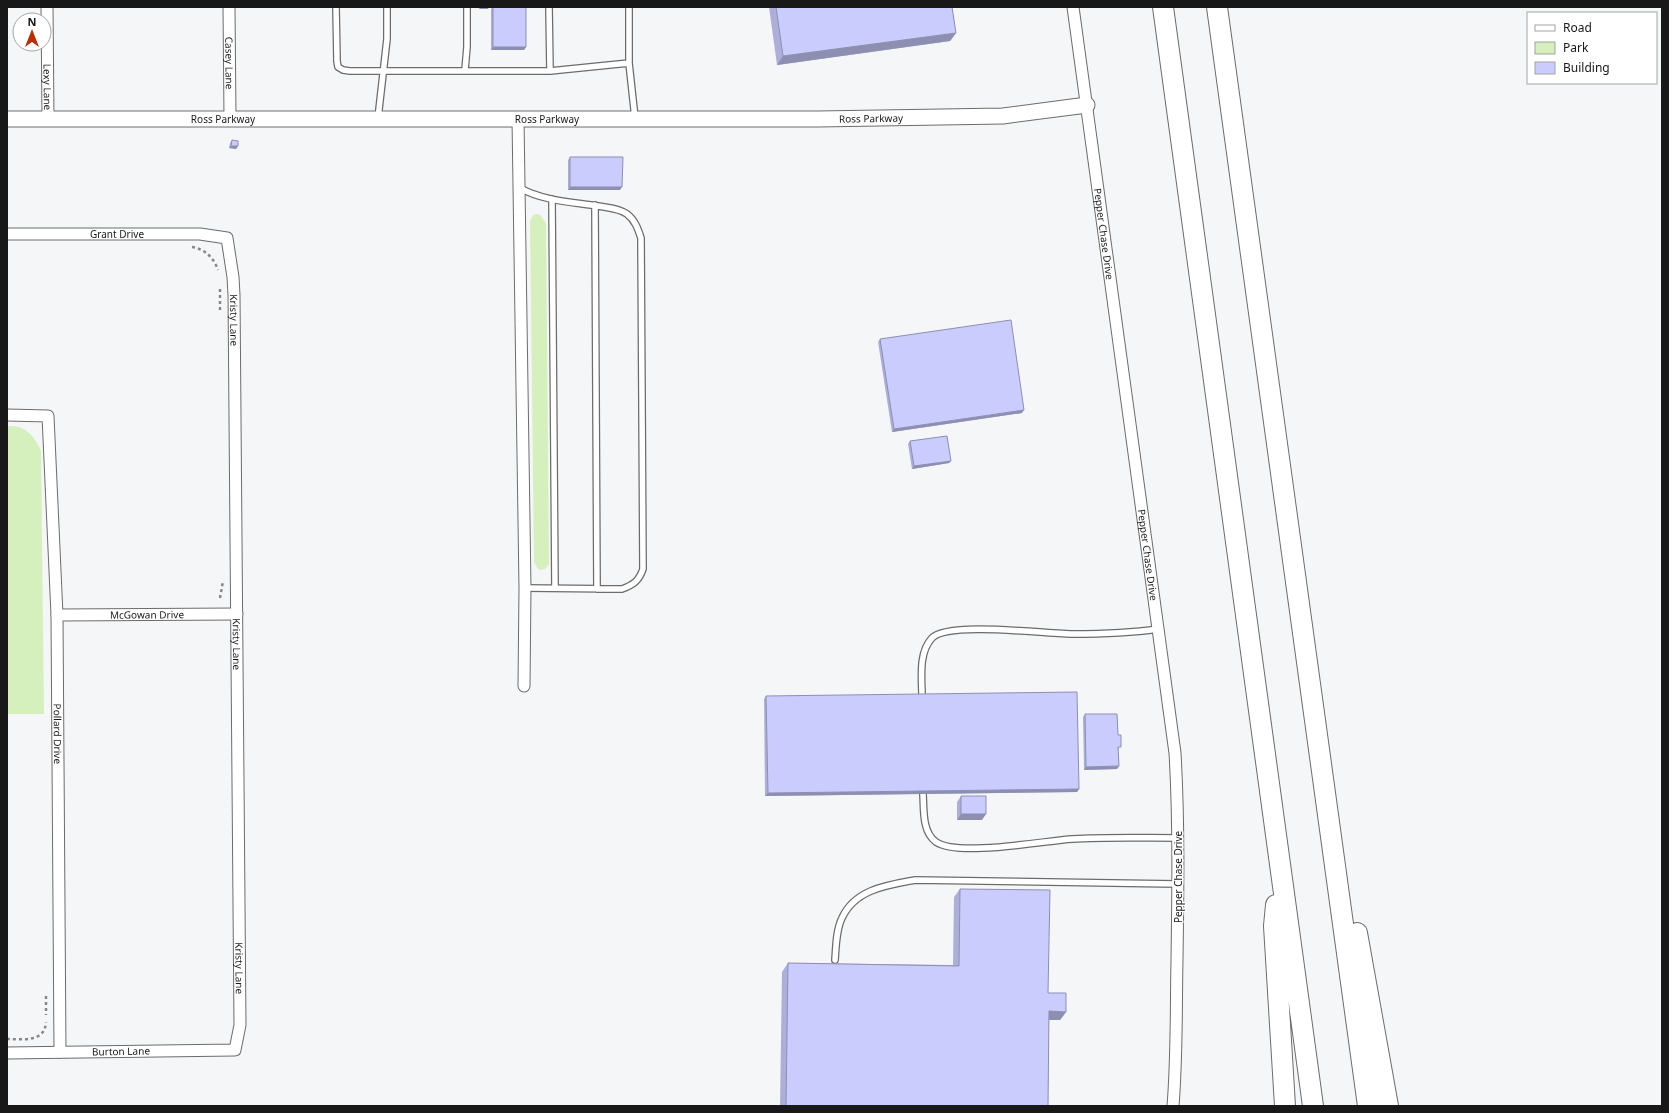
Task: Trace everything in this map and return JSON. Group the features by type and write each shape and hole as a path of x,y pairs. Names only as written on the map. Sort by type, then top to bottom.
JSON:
{"highway":[{"path":"1163,7 1279,867 1313,1106"},
{"path":"1217,7 1368,1106"},
{"path":"1293,563 1388,1106"},
{"path":"1279,867 1274,926 1285,1106"}],"street":[{"name":"Lexy Lane","path":"47,7 48,118"},
{"name":"Casey Lane","path":"228,7 230,118"},
{"name":"Pepper Chase Drive","path":"1073,7 1175,753 1178,802 1178,884 1176,1061 1173,1106"},
{"name":"Ross Parkway","path":"7,119 378,118 770,120 1003,116 1087,105"},
{"path":"518,119 525,588 524,686"},
{"name":"Grant Drive","path":"7,234 200,234 227,238"},
{"name":"Kristy Lane","path":"227,238 234,277 240,1025 235,1050"},
{"name":"Pollard Drive","path":"7,415 48,416 57,615 60,1052"},
{"name":"McGowan Drive","path":"57,615 237,614"},
{"name":"Burton Lane","path":"7,1053 235,1050"}],"lane":[{"path":"336,7 336,61 338,67 343,70 382,72 465,70 550,71 629,63"},
{"path":"378,118 382,72 387,39 387,7"},
{"path":"465,70 467,47 467,7"},
{"path":"549,7 550,71"},
{"path":"629,7 629,63 636,119"},
{"path":"520,188 532,194 552,199 617,209 628,214 637,225 641,238 644,565 640,577 633,586 622,589 525,588"},
{"path":"552,199 556,588"},
{"path":"595,205 597,589"},
{"path":"922,697 922,667 924,655 931,639 937,635 950,631 1000,630 1073,634 1138,632 1159,629"},
{"path":"923,794 927,831 937,842 953,847 984,849 1071,839 1178,838"},
{"path":"835,960 841,919 848,906 865,892 887,885 915,880 1178,884"}],"path":[{"path":"186,247 195,248 208,254 214,261 219,272"},
{"path":"220,284 220,314"},
{"path":"220,598 219,595 222,587 223,575"},
{"path":"7,1039 35,1039 42,1033 46,1024 46,996"}],"green space":[{"path":"533,215 540,215 546,223 549,564 545,569 541,570 538,569 534,562 530,221"},
{"path":"7,426 14,426 24,429 32,436 41,450 44,714 7,714"}],"building":[{"path":"493,7 526,7 526,47 493,47"},
{"path":"776,7 952,7 956,33 783,56"},
{"path":"232,140 238,141 238,146 231,146"},
{"path":"570,157 623,157 622,187 570,187"},
{"path":"1011,320 1024,410 894,429 880,339"},
{"path":"947,436 951,461 914,466 910,441"},
{"path":"1077,692 1079,789 768,793 766,696"},
{"path":"1085,714 1117,714 1118,735 1121,735 1121,747 1118,747 1119,766 1086,767"},
{"path":"961,796 986,796 986,814 961,814"},
{"path":"960,889 1050,890 1048,993 1066,993 1066,1012 1049,1011 1048,1106 786,1106 788,963 959,966"}]}
